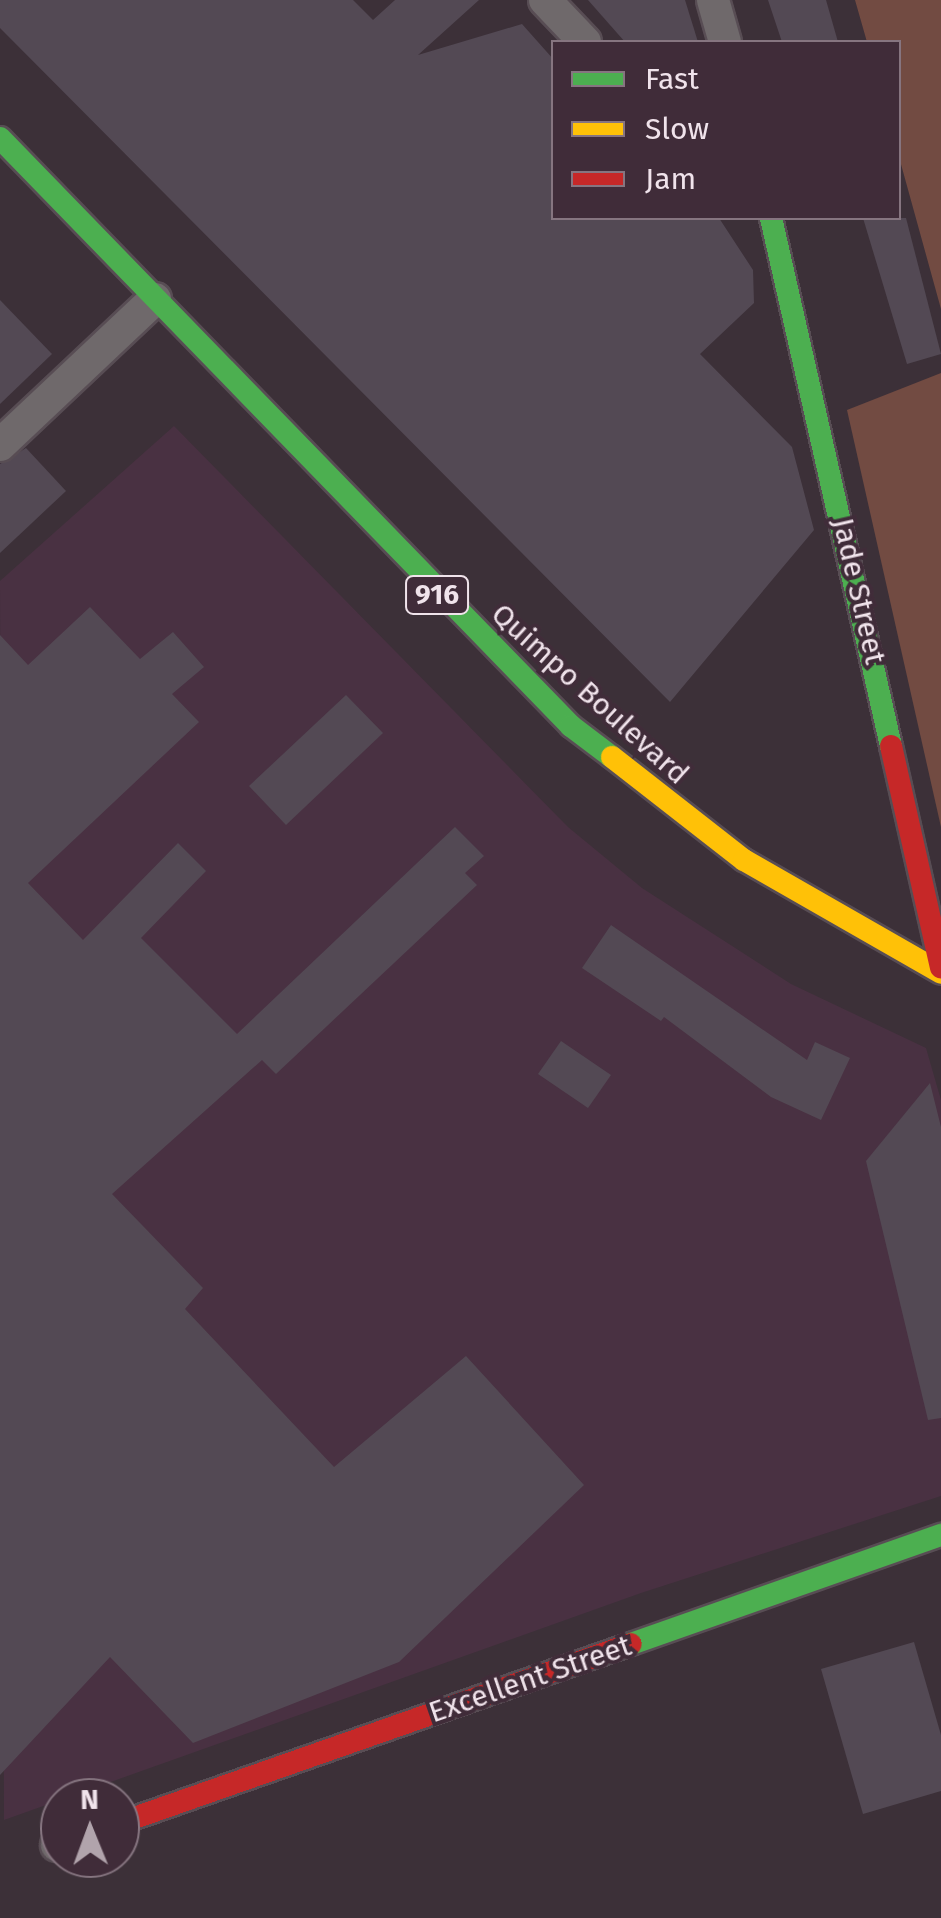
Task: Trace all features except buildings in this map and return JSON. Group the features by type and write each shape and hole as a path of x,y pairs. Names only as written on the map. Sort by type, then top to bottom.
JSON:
{"street":[{"path":"544,0 583,40"},
{"path":"713,0 723,40"},
{"name":"Quimpo Boulevard","path":"0,138 505,664 620,770 744,860 941,970"},
{"name":"Jade Street","path":"774,231 941,970"},
{"path":"0,445 155,298"},
{"name":"Excellent Street","path":"140,1816 941,1535"}],"shaded area":[{"path":"855,0 941,0 941,309 901,164 901,40 866,40"},
{"path":"941,373 941,827 847,410"},
{"path":"174,426 568,827 642,888 791,984 926,1048 941,1100 941,1496 641,1593 122,1778 40,1778 40,1807 4,1820 0,581"}],"traffic: fast":[{"path":"0,138 571,726 612,757"},
{"path":"771,220 891,746"},
{"path":"631,1644 941,1535"}],"traffic: slow":[{"path":"612,757 744,860 941,973"}],"traffic: jam":[{"path":"891,746 941,967"},
{"path":"140,1816 631,1644"}]}
